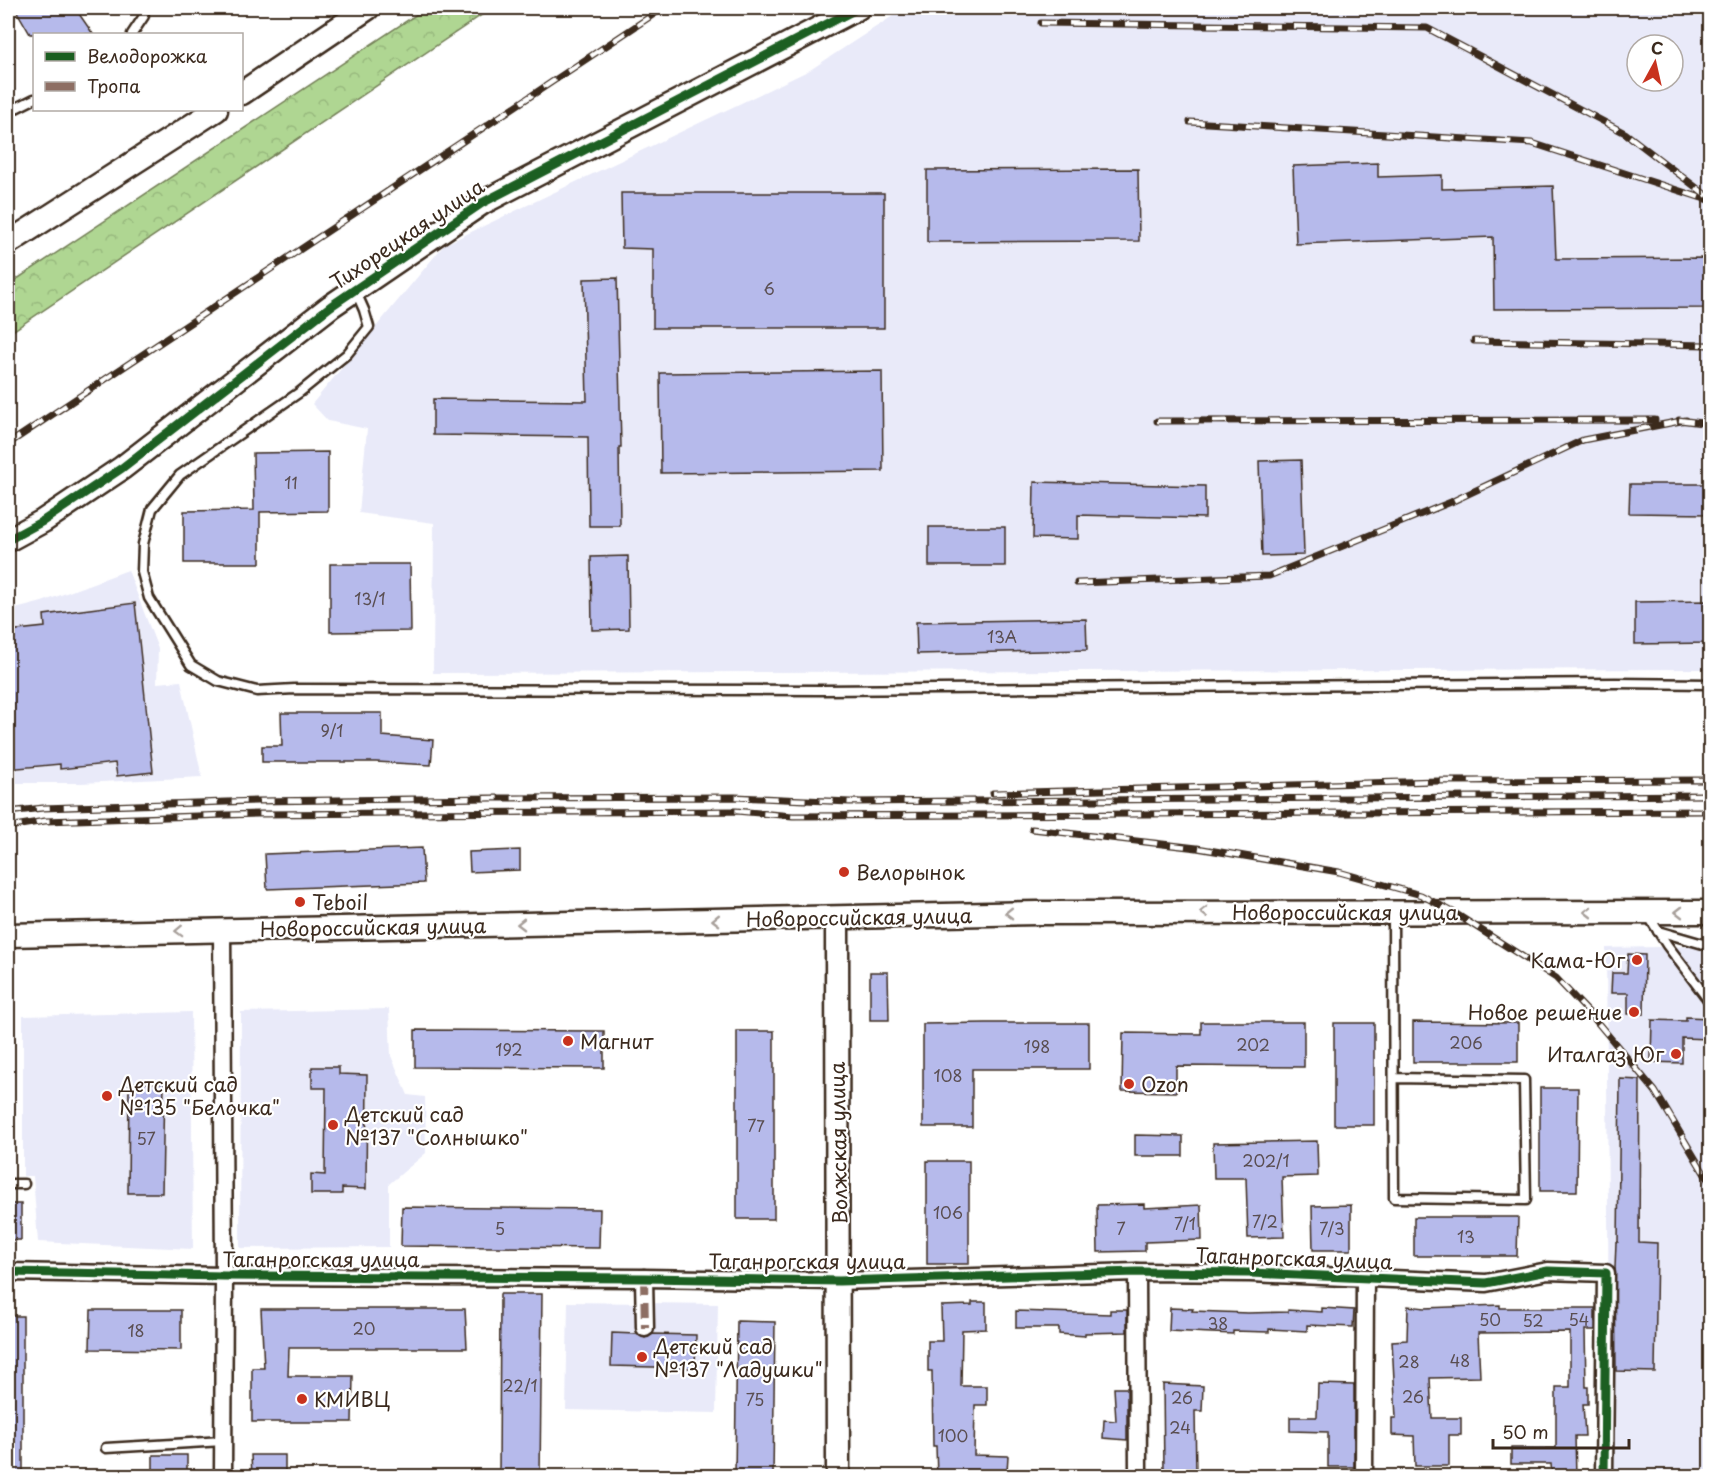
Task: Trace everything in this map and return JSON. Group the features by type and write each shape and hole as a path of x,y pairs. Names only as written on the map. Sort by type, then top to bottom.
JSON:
{"street":[{"path":"243,92 368,8"},
{"name":"Тихорецкая улица","path":"8,540 42,521 122,468 331,306 482,203 858,8"},
{"path":"8,243 214,111"},
{"name":"Новороссийская улица","path":"8,935 1038,913 1394,912 1653,922 1710,912"},
{"name":"Волжская улица","path":"837,918 838,1476"},
{"path":"222,930 223,1476"},
{"name":"Таганрогская улица","path":"8,1272 839,1281 1137,1272 1250,1273 1486,1283 1548,1271 1606,1273 1604,1476"},
{"path":"1137,1272 1138,1476"},
{"path":"644,1278 645,1328"},
{"path":"1364,1476 1365,1279"}],"lane":[{"path":"133,33 144,16 141,8"},
{"path":"8,112 33,100"},
{"path":"355,290 369,327 362,338 347,354 300,392 180,475 152,509 143,544 142,572 149,598 191,665 218,681 257,691 295,689 823,690 1710,684"},
{"path":"1394,912 1394,1078 1394,1198 1526,1200 1524,1080 1394,1078"},
{"path":"1653,922 1710,946"},
{"path":"1653,922 1667,945 1710,1002"},
{"path":"8,1184 24,1184"},
{"path":"106,1448 223,1441"}],"shaded area":[{"path":"905,8 1710,8 1710,669 433,673 434,523 359,513 367,429 328,421 312,404 444,245 810,70"},
{"path":"128,570 158,649 157,683 181,681 202,777 81,783 8,783 8,611 42,602"},
{"path":"1710,946 1710,1476 1610,1476 1606,948"},
{"name":"Детский сад №137 \"Солнышко\"","path":"389,1009 391,1056 408,1095 425,1097 426,1153 389,1184 389,1247 240,1248 241,1012"},
{"name":"Детский сад №135 \"Белочка\"","path":"191,1012 193,1249 38,1242 33,1176 23,1176 23,1016"},
{"name":"Детский сад №137 \"Ладушки\"","path":"568,1302 718,1304 716,1413 566,1410"}],"green space":[{"path":"426,8 492,8 8,334 8,285"}],"building":[{"path":"15,8 75,8 92,33 33,33 30,34"},
{"path":"1378,163 1378,177 1442,175 1442,189 1553,186 1556,259 1710,258 1710,308 1494,309 1493,237 1296,244 1293,166"},
{"path":"1138,169 1139,241 927,242 927,170"},
{"path":"621,193 884,193 884,328 653,328 653,249 622,248"},
{"path":"617,278 621,447 619,447 620,526 589,526 588,437 433,435 433,399 587,401 584,279"},
{"path":"882,371 883,471 661,473 660,373"},
{"path":"328,452 328,511 260,512 260,563 184,563 184,511 254,510 253,453"},
{"path":"1301,460 1304,555 1262,556 1259,461"},
{"path":"1034,482 1205,486 1205,518 1078,515 1078,539 1033,538"},
{"path":"1630,484 1710,484 1710,514 1629,513"},
{"path":"929,527 1005,527 1005,566 929,566"},
{"path":"628,556 629,629 592,630 591,557"},
{"path":"330,564 410,564 411,631 330,632"},
{"path":"1710,601 1710,643 1635,644 1635,602"},
{"path":"135,603 153,772 117,776 115,763 60,769 60,764 8,769 8,631 45,627 44,615"},
{"path":"1086,619 1087,650 917,654 916,622"},
{"path":"281,713 382,713 382,736 433,740 431,765 376,762 262,762 262,746 282,746"},
{"path":"422,848 424,883 267,889 265,854"},
{"path":"520,850 520,870 470,872 469,852"},
{"path":"1628,954 1645,955 1644,1014 1628,1014 1628,993 1611,993 1612,973 1627,973"},
{"path":"870,972 888,972 889,1020 870,1020"},
{"path":"1686,1017 1710,1018 1710,1039 1682,1038 1682,1063 1651,1062 1652,1020 1686,1021"},
{"path":"1201,1022 1304,1022 1304,1067 1176,1066 1176,1092 1122,1091 1123,1033 1201,1034"},
{"path":"1413,1022 1518,1023 1518,1062 1413,1062"},
{"path":"1089,1023 1089,1069 972,1069 972,1127 923,1127 923,1024"},
{"path":"1334,1023 1374,1023 1374,1125 1334,1125"},
{"path":"415,1030 604,1031 604,1068 415,1067"},
{"path":"737,1031 774,1031 774,1219 737,1219"},
{"path":"312,1067 339,1067 339,1074 367,1075 366,1189 342,1188 342,1194 311,1194 311,1174 325,1175 326,1088 312,1088"},
{"path":"1620,1079 1640,1080 1639,1242 1657,1243 1655,1372 1616,1371 1615,1268 1616,1242 1618,1242"},
{"path":"129,1083 164,1083 162,1193 128,1193"},
{"path":"1540,1088 1578,1088 1577,1191 1540,1191"},
{"path":"1135,1135 1183,1136 1183,1156 1135,1156"},
{"path":"1317,1141 1318,1176 1282,1177 1284,1237 1248,1238 1246,1178 1214,1178 1213,1143"},
{"path":"927,1161 969,1161 969,1264 927,1264"},
{"path":"8,1204 21,1204 21,1240 8,1240"},
{"path":"1144,1204 1144,1208 1201,1205 1202,1240 1145,1242 1145,1251 1098,1252 1097,1205"},
{"path":"1351,1205 1351,1250 1313,1250 1312,1206"},
{"path":"402,1207 600,1209 599,1248 401,1246"},
{"path":"1414,1217 1518,1217 1517,1256 1414,1256"},
{"path":"500,1294 542,1294 540,1476 499,1476"},
{"path":"972,1302 986,1302 986,1329 962,1330 961,1386 987,1386 987,1405 975,1405 974,1455 1008,1456 1007,1471 965,1470 965,1475 937,1476 936,1446 933,1446 932,1371 928,1371 928,1341 942,1341 941,1306 972,1305"},
{"path":"1500,1305 1500,1308 1595,1308 1595,1330 1585,1330 1588,1404 1583,1404 1585,1436 1575,1436 1576,1476 1552,1476 1551,1464 1511,1464 1511,1448 1556,1448 1556,1387 1570,1387 1570,1332 1478,1333 1480,1377 1430,1378 1432,1418 1461,1418 1461,1435 1449,1435 1449,1466 1415,1466 1414,1436 1392,1435 1392,1418 1396,1418 1392,1341 1407,1340 1408,1306 1425,1308"},
{"path":"1170,1308 1248,1313 1288,1312 1288,1310 1322,1312 1322,1308 1354,1310 1353,1327 1307,1325 1307,1331 1269,1329 1269,1332 1233,1331 1233,1334 1169,1331"},
{"path":"261,1309 465,1309 467,1348 289,1348 288,1376 353,1376 352,1422 252,1422 252,1368 264,1368"},
{"path":"91,1310 181,1310 181,1350 90,1349"},
{"path":"1110,1310 1127,1310 1127,1332 1085,1333 1085,1336 1059,1334 1059,1328 1016,1328 1016,1311 1110,1314"},
{"path":"8,1316 23,1316 23,1476 8,1476"},
{"path":"737,1321 775,1322 773,1476 735,1476"},
{"path":"612,1333 636,1334 645,1338 653,1334 696,1335 695,1368 611,1366"},
{"path":"1163,1384 1203,1386 1202,1411 1195,1411 1196,1473 1164,1472"},
{"path":"1318,1384 1354,1385 1354,1467 1328,1467 1328,1432 1290,1431 1290,1417 1317,1417"},
{"path":"1114,1388 1127,1388 1127,1440 1103,1438 1104,1420 1116,1421"},
{"path":"153,1455 187,1455 187,1476 153,1476"},
{"path":"251,1455 285,1455 285,1476 252,1476"}],"railway":[{"path":"8,444 663,8"},
{"path":"1041,23 1427,28 1625,133 1710,198"},
{"path":"1190,122 1532,143 1708,200"},
{"path":"1474,341 1710,345"},
{"path":"1157,421 1655,420"},
{"path":"1679,420 1710,424"},
{"path":"1077,583 1269,576 1451,502 1583,440 1686,420"},
{"path":"993,793 1439,781 1710,780"},
{"path":"8,812 43,808 257,801 494,798 735,797 850,802 1710,795"},
{"path":"8,827 45,821 258,814 736,811 793,816 1710,811"},
{"path":"1032,829 1197,848 1339,872 1421,895 1453,912 1556,978 1592,1016 1655,1091 1710,1183"}],"marked path":[{"path":"644,1278 645,1328"}],"cycle path":[{"path":"8,540 43,521 122,468 331,306 482,203 858,8"},
{"path":"8,1272 839,1281 1137,1272 1250,1273 1486,1283 1548,1271 1606,1273 1604,1476"}],"place":[{"name":"Велорынок","path":"844,872"},
{"name":"Teboil","path":"300,902"},
{"name":"Кама-Юг","path":"1637,960"},
{"name":"Новое решение","path":"1634,1012"},
{"name":"Магнит","path":"568,1041"},
{"name":"Италгаз Юг","path":"1676,1054"},
{"name":"Ozon","path":"1129,1084"},
{"name":"Детский сад №135 \"Белочка\"","path":"107,1096"},
{"name":"Детский сад №137 \"Солнышко\"","path":"333,1125"},
{"name":"Детский сад №137 \"Ладушки\"","path":"642,1357"},
{"name":"КМИВЦ","path":"302,1399"}]}
